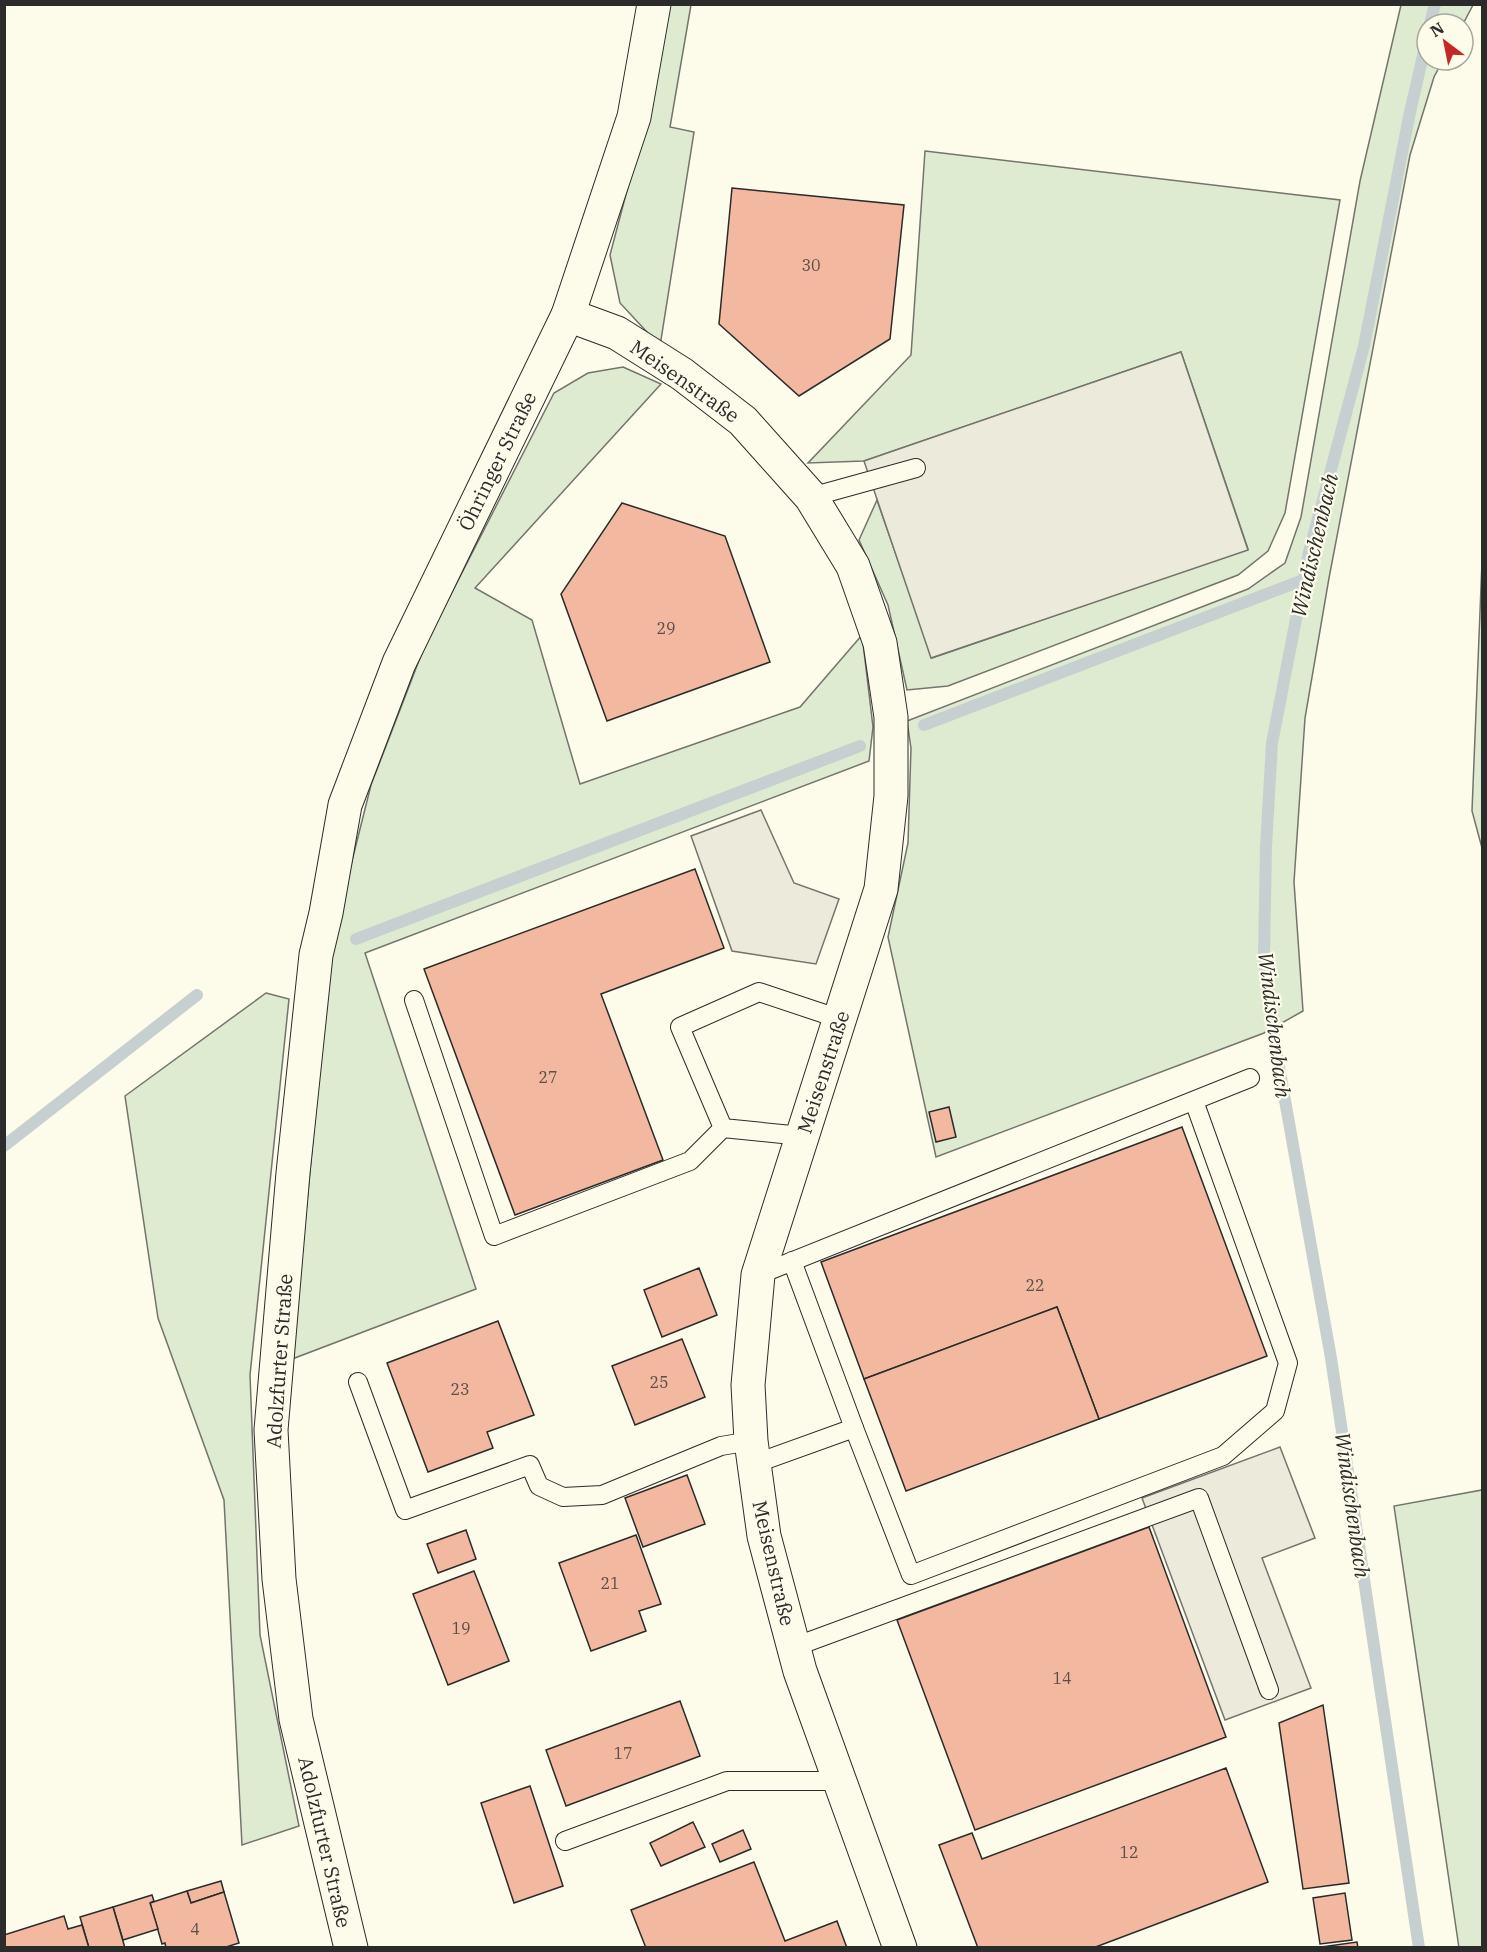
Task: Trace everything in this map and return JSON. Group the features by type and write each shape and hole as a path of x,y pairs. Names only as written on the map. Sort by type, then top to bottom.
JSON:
{"main road":[{"name":"Öhringer Straße","path":"326,913 345,805 399,663 568,315 634,117 654,4"},
{"name":"Meisenstraße","path":"568,315 617,333 682,374 743,421 811,497 853,566 880,643 891,717 891,796 881,889 758,1275 748,1385 753,1453 764,1536 800,1671 900,1947"},
{"name":"Adolzfurter Straße","path":"326,913 316,955 292,1173 271,1430 279,1579 296,1719 351,1947"}],"lane":[{"path":"811,497 916,468"},
{"path":"723,1128 680,1027 759,992 840,1019"},
{"path":"414,1000 494,1236 690,1161 723,1128"},
{"path":"758,1275 1250,1078"},
{"path":"792,1261 910,1575 1223,1456 1275,1411 1288,1364 1194,1101"},
{"path":"723,1128 802,1136"},
{"path":"358,1382 405,1510 530,1465 539,1486 563,1497 602,1496 722,1446 753,1453 854,1428"},
{"path":"794,1647 1199,1498 1269,1690"},
{"path":"565,1842 727,1781 840,1781"}],"green space":[{"path":"665,5 691,5 670,127 694,132 660,346 620,303 610,255 645,122"},
{"path":"1401,5 1473,5 1469,12 1415,12 1415,72 1437,72 1410,155 1329,578 1305,718 1294,882 1303,1011 1264,1033 936,1157 888,937 908,843 911,748 907,721 1248,589 1285,563 1301,517 1360,181"},
{"path":"925,151 1340,200 1285,513 1268,551 1238,575 948,686 907,690 888,605 859,540 877,500 932,658 1248,549 1181,352 864,461 808,463 911,355"},
{"path":"623,367 661,384 475,588 532,620 580,784 800,707 862,635 873,727 869,761 365,953 476,1289 292,1359 332,941 371,785 425,645 554,393 588,373"},
{"path":"1482,562 1482,848 1472,811"},
{"path":"266,993 289,999 250,1375 260,1635 299,1826 242,1845 224,1500 158,1318 125,1096"},
{"path":"1482,1490 1482,1947 1459,1948 1394,1506"}],"shaded area":[{"path":"1181,352 1248,550 931,658 864,461"},
{"path":"761,810 794,883 839,899 816,964 732,951 691,836"},
{"path":"1280,1447 1315,1538 1262,1558 1311,1688 1225,1720 1142,1498"}],"building":[{"path":"732,188 904,205 890,339 799,396 719,324"},
{"path":"622,503 725,536 770,662 607,721 561,594"},
{"path":"695,869 724,948 601,994 663,1160 515,1215 424,969"},
{"path":"949,1107 956,1137 936,1142 929,1112"},
{"path":"1182,1127 1267,1356 1099,1419 1057,1307 864,1379 821,1262"},
{"path":"699,1268 717,1315 662,1337 644,1290"},
{"path":"1057,1307 1099,1419 906,1491 864,1379"},
{"path":"498,1321 534,1415 487,1432 493,1448 428,1472 387,1363"},
{"path":"682,1339 705,1397 635,1425 612,1366"},
{"path":"687,1475 705,1524 643,1547 625,1498"},
{"path":"1149,1527 1226,1737 975,1830 897,1620"},
{"path":"466,1530 476,1559 438,1573 427,1544"},
{"path":"636,1535 661,1604 639,1611 646,1631 591,1651 559,1563"},
{"path":"474,1571 509,1661 448,1685 413,1594"},
{"path":"680,1701 700,1756 566,1806 546,1750"},
{"path":"1323,1705 1349,1883 1303,1889 1279,1723"},
{"path":"1226,1768 1268,1882 1093,1948 978,1948 939,1845 972,1833 982,1859"},
{"path":"530,1786 563,1886 514,1903 481,1803"},
{"path":"693,1822 705,1847 661,1866 650,1843"},
{"path":"743,1830 751,1849 720,1862 712,1844"},
{"path":"754,1862 785,1941 837,1921 847,1948 646,1948 631,1910"},
{"path":"221,1881 224,1892 191,1903 187,1891"},
{"path":"187,1891 191,1903 224,1892 239,1943 223,1948 166,1948 165,1943 162,1944 150,1903"},
{"path":"1345,1893 1352,1940 1320,1944 1313,1898"},
{"path":"152,1895 154,1901 150,1903 158,1929 123,1940 113,1907"},
{"path":"113,1907 125,1948 89,1948 80,1917"},
{"path":"64,1916 68,1929 82,1925 89,1948 5,1948 4,1935"},
{"path":"1357,1942 1358,1948 1314,1948"}],"waterway":[{"name":"Windischenbach","path":"1433,12 1435,4"},
{"name":"Windischenbach","path":"1419,72 1364,346 1309,552 1272,743 1266,847 1264,956 1273,1033 1331,1358 1419,1948"},
{"path":"924,725 1303,580"},
{"path":"356,939 860,746"},
{"path":"4,1146 197,995"}]}
